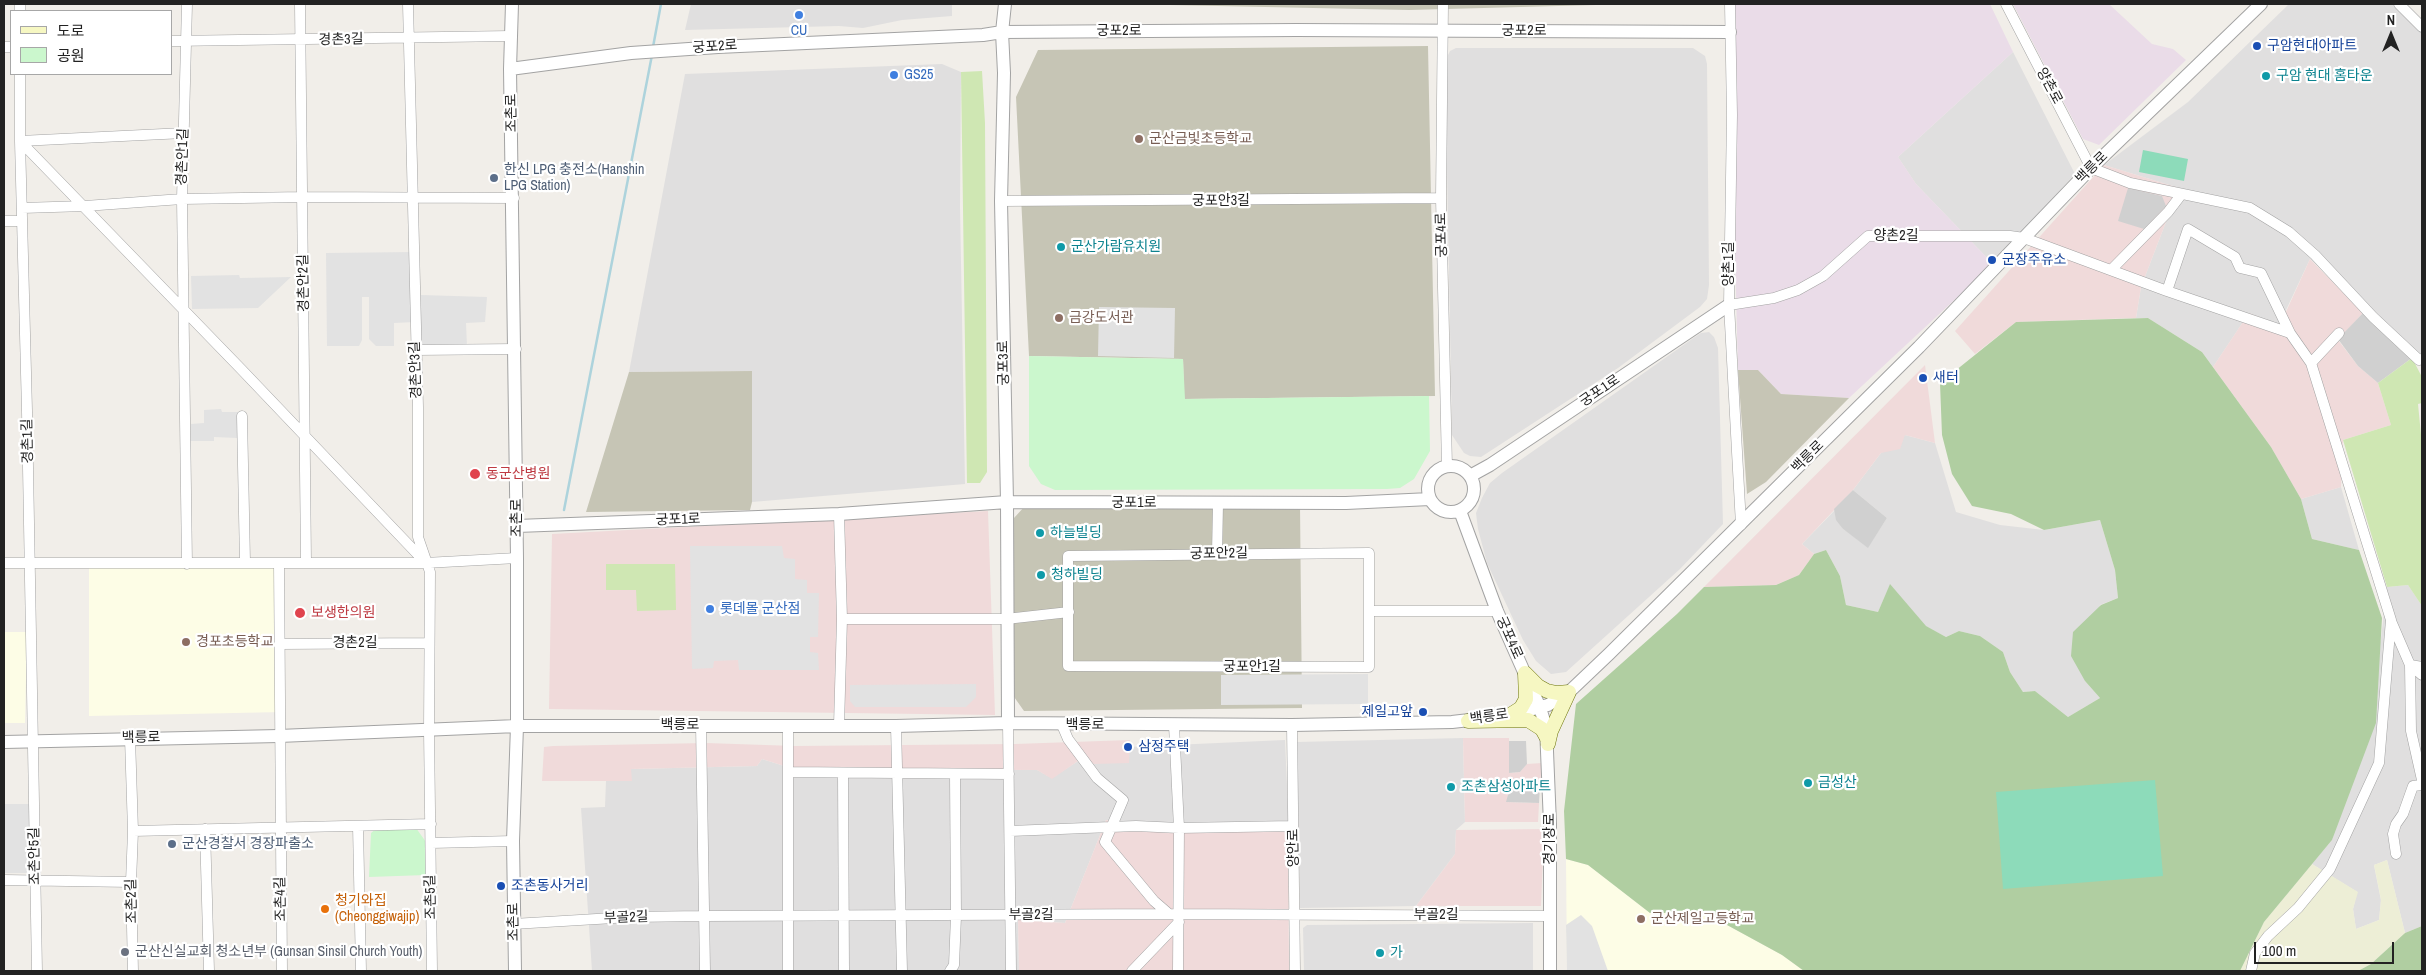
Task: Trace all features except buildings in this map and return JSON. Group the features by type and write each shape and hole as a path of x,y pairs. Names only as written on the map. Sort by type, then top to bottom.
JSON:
{"main road":[{"path":"1525,673 1538,686 1557,693 1569,692"},
{"path":"1510,715 1521,708 1526,699 1525,673"},
{"path":"1547,741 1555,719 1569,692"},
{"path":"1468,721 1528,720 1542,730 1547,741"}],"street":[{"name":"경촌안1길","path":"187,4 182,199 187,564"},
{"name":"경촌안2길","path":"300,4 306,562"},
{"name":"경촌안3길","path":"408,4 415,350 418,407 418,536 425,563"},
{"name":"조촌로","path":"512,4 510,69 514,198 517,526 517,726 513,841 515,971"},
{"name":"궁포3로","path":"1005,4 1002,32 1004,73 1001,201 1007,502 1006,619 1008,723"},
{"name":"궁포4로","path":"1443,4 1441,198 1447,466"},
{"name":"양촌1길","path":"1730,4 1732,115 1729,305 1740,525"},
{"name":"양촌로","path":"2006,4 2091,168"},
{"name":"백릉로","path":"4,742 279,736 517,726 788,724 896,726 1008,723 1062,725 1292,725 1468,721 1510,715 1540,708 1569,692 1740,525 2091,168 2261,4"},
{"path":"2399,4 2422,27"},
{"name":"궁포2로","path":"510,69 632,54 718,47 967,36 1002,32 1443,30 1730,32"},
{"name":"경촌3길","path":"172,41 511,36"},
{"name":"경촌1길","path":"20,75 32,742"},
{"path":"20,141 184,133"},
{"path":"20,141 85,206 116,242 184,310 425,563 430,572 428,643 429,730"},
{"path":"2091,168 2130,183 2250,208 2289,232 2421,361"},
{"path":"2111,270 2168,212 2181,195"},
{"path":"22,208 85,206 182,199 302,197 514,198"},
{"name":"궁포안3길","path":"1001,201 1441,198"},
{"path":"4,221 22,221"},
{"path":"2167,291 2188,230 2235,257 2240,268 2261,273 2290,333 2311,363 2391,620 2410,665 2410,731 2422,780"},
{"name":"양촌2길","path":"1729,305 1774,298 1798,290 1823,276 1868,236 1985,236 2024,238 2167,291 2290,333"},
{"name":"궁포1로","path":"1470,476 1490,465 1729,305"},
{"path":"2311,363 2339,333"},
{"path":"415,350 516,349"},
{"path":"242,416 245,562"},
{"path":"1447,466 1460,468 1470,476 1473,483 1473,496 1466,507 1460,511 1446,512 1434,505 1428,493 1430,479 1434,473 1447,466"},
{"name":"궁포1로","path":"517,526 839,514 1007,502 1218,504 1346,503 1430,499"},
{"path":"1217,554 1218,504"},
{"name":"궁포4로","path":"1460,511 1497,611 1540,708"},
{"path":"839,514 842,619 839,726"},
{"name":"궁포안2길","path":"1068,612 1068,556 1368,553 1369,611"},
{"path":"4,563 425,563 517,558"},
{"path":"279,563 279,736"},
{"path":"1369,611 1497,611"},
{"name":"궁포안1길","path":"1068,612 1068,666 1369,667 1369,611"},
{"path":"842,619 1006,619 1068,612"},
{"path":"2251,971 2254,953 2268,936 2298,908 2330,869 2379,762 2391,620"},
{"name":"경촌2길","path":"280,644 428,643"},
{"path":"2410,665 2422,667"},
{"path":"2410,665 2422,675"},
{"name":"경기장로","path":"1540,708 1547,741 1550,971"},
{"path":"1008,723 1011,971"},
{"path":"788,724 788,971"},
{"path":"701,725 705,971"},
{"path":"1062,725 1068,739 1097,778 1123,800 1105,842 1154,901 1175,917"},
{"path":"1174,725 1179,828 1175,917 1178,971"},
{"name":"양안로","path":"1292,725 1295,971"},
{"path":"896,726 902,971"},
{"name":"조촌5길","path":"429,730 432,824 432,971"},
{"name":"조촌4길","path":"279,736 282,971"},
{"name":"조촌2길","path":"130,738 133,830 131,882 133,971"},
{"name":"조촌안5길","path":"32,742 37,971"},
{"path":"789,772 843,774 1009,774"},
{"path":"843,774 842,916 844,971"},
{"path":"950,971 954,964 956,916 955,775"},
{"path":"2396,854 2394,834 2396,824 2403,814 2413,786 2422,785"},
{"path":"133,830 432,824"},
{"path":"358,826 361,971"},
{"path":"1010,831 1112,827 1293,826"},
{"path":"205,829 210,971"},
{"path":"431,843 513,841"},
{"path":"4,880 131,882"},
{"name":"부골2길","path":"513,924 630,917 703,916 1550,916"},
{"path":"1132,971 1175,917"}],"shaded area":[{"path":"691,4 952,4 952,16 902,20 863,28 839,26 685,30"},
{"path":"1122,4 1633,4 1409,10"},
{"path":"1735,4 1990,4 2013,52 1898,157 1916,184 1993,264 1849,398 1781,394 1758,370 1738,370 1735,254"},
{"path":"2013,4 2109,4 2152,44 2173,49 2186,60 2099,145 2083,139"},
{"path":"2289,4 2395,4 2422,29 2422,360 2310,259 2279,325 2249,313 2213,367 2202,352 2148,318 2136,318 2141,287 2179,188 2104,165 2188,102"},
{"path":"1428,46 1435,396 1184,399 1183,359 1029,356 1016,97 1038,50"},
{"path":"1456,48 1693,48 1705,56 1707,64 1709,285 1707,299 1700,307 1618,368 1481,457 1470,456 1464,453 1452,435 1445,61 1450,51"},
{"path":"2013,52 2075,174 1993,264 1916,184 1898,157"},
{"path":"942,64 961,72 960,207 965,484 752,502 752,371 629,372 685,74"},
{"path":"2104,165 2179,188 2141,287 2136,318 2016,322 1975,354 1955,331"},
{"path":"2128,188 2162,196 2166,206 2144,229 2118,221"},
{"path":"414,252 415,322 394,323 394,346 376,346 369,339 369,297 362,297 362,340 359,346 327,346 326,253"},
{"path":"2310,259 2363,313 2338,340 2358,366 2378,383 2391,425 2343,440 2341,487 2301,499 2271,447 2213,367 2249,313 2280,325"},
{"path":"239,275 240,278 291,277 258,308 192,309 191,276"},
{"path":"421,295 487,297 485,322 466,323 467,346 420,348"},
{"path":"1099,307 1175,308 1174,358 1098,356"},
{"path":"2363,313 2412,358 2378,383 2358,366 2338,339"},
{"path":"1709,332 1714,337 1718,348 1723,524 1680,569 1566,672 1551,674 1536,661 1523,640 1487,563 1476,513 1482,498 1490,483 1502,473 1692,339 1701,333"},
{"path":"1925,365 1935,443 1905,435 1900,449 1881,453 1853,490 1802,544 1814,554 1799,575 1776,585 1704,587"},
{"path":"1738,370 1758,370 1781,394 1849,398 1766,482 1747,494"},
{"path":"752,371 752,502 750,510 586,512 629,372"},
{"path":"221,409 222,412 238,412 237,438 214,437 214,441 190,441 191,424 204,423 204,410"},
{"path":"1905,435 1935,443 1956,512 2000,525 2044,530 2100,520 2115,570 2118,598 2100,605 2085,681 2100,698 2068,717 2035,691 2023,692 2010,672 2003,652 1980,636 1959,631 1946,637 1925,626 1890,585 1878,612 1846,605 1840,576 1826,550 1814,554 1802,544 1835,510 1843,529 1868,547 1887,518 1853,490 1881,453"},
{"path":"2341,487 2359,550 2312,539 2301,499"},
{"path":"1853,490 1887,518 1868,548 1843,529 1836,520 1834,509"},
{"path":"1300,505 1302,708 1024,711 1012,694 1014,518 1025,506"},
{"path":"988,511 995,715 549,709 552,534"},
{"path":"690,546 782,546 784,558 795,559 795,579 807,580 807,593 819,593 818,637 810,637 810,652 818,653 819,670 739,670 738,660 714,661 713,668 692,669"},
{"name":"경포초등학교","path":"278,565 283,712 89,716 89,568"},
{"path":"2408,585 2422,606 2422,926 2405,933 2387,860 2374,865 2381,900 2379,920 2356,929 2353,909 2357,892 2312,864 2332,840 2381,638 2387,587"},
{"path":"4,632 27,632 25,723 4,723"},
{"path":"1368,674 1368,704 1221,705 1221,675"},
{"path":"976,684 976,697 966,707 855,707 850,701 850,685"},
{"path":"1463,738 1465,822 1456,830 1455,854 1416,906 1300,908 1297,742"},
{"path":"1463,738 1509,738 1509,773 1520,772 1527,764 1542,763 1540,786 1515,789 1507,802 1539,803 1538,822 1465,822"},
{"path":"1130,740 1129,763 1093,764 1078,761 1052,779 1037,770 794,769 762,759 757,766 631,769 632,781 542,781 544,747 553,746 706,743 795,746 1015,744"},
{"path":"1285,740 1289,831 1235,831 1106,820 1065,923 1018,920 1019,971 592,971 581,808 605,807 606,781 631,781 631,769 757,766 762,759 794,769 1037,770 1052,778 1078,761 1128,747"},
{"path":"1509,741 1526,741 1527,764 1520,772 1509,773"},
{"path":"1540,786 1539,803 1506,802 1508,795 1515,789"},
{"path":"4,804 32,804 31,873 4,873"},
{"path":"1106,820 1136,826 1235,831 1288,831 1289,971 1019,971 1018,920 1065,923"},
{"path":"1544,829 1541,906 1416,906 1455,854 1456,830"},
{"name":"군산제일고등학교","path":"1566,859 1588,865 1650,913 1705,913 1782,955 1804,971 1567,971"},
{"path":"2387,860 2405,933 2371,964 2358,971 2240,971 2264,922 2312,864 2358,892 2353,909 2356,929 2379,920 2381,900 2374,865"},
{"path":"1581,915 1592,926 1608,971 1567,971 1566,925"},
{"path":"1533,923 1533,971 1304,971 1303,928 1307,925"}],"green space":[{"path":"982,71 985,123 987,472 980,483 967,483 961,72"},
{"path":"2143,150 2188,159 2184,181 2139,172"},
{"path":"2148,318 2202,352 2271,447 2301,499 2312,539 2359,550 2382,618 2376,723 2332,840 2264,922 2240,971 1804,971 1782,955 1705,913 1650,913 1588,865 1566,859 1564,811 1576,704 1677,614 1704,587 1776,585 1799,575 1814,554 1826,550 1840,576 1846,605 1878,612 1890,584 1926,626 1946,637 1959,631 1980,636 2003,652 2010,672 2023,692 2035,691 2068,717 2100,698 2085,681 2071,656 2073,632 2101,605 2118,598 2115,570 2100,520 2044,530 2011,514 1972,506 1952,474 1942,435 1940,383 2016,322"},
{"path":"1029,356 1183,359 1185,399 1429,396 1430,451 1414,479 1400,488 1055,490 1041,484 1029,466"},
{"path":"2412,358 2422,377 2422,403 2418,404 2422,445 2422,606 2408,585 2387,587 2343,440 2391,425 2378,383"},
{"path":"606,564 675,564 676,610 637,611 636,590 606,590"},
{"path":"2155,780 2163,876 2003,889 1996,792"},
{"path":"377,828 416,828 426,842 426,875 369,877 371,833"},
{"path":"2422,926 2422,971 2358,971 2371,964 2405,933"}],"waterway":[{"path":"653,47 661,4"},
{"path":"564,510 652,55"}],"place":[{"name":"CU","path":"799,15"},
{"name":"구암현대아파트","path":"2257,46"},
{"name":"GS25","path":"894,75"},
{"name":"구암 현대 홈타운","path":"2266,76"},
{"name":"군산금빛초등학교","path":"1139,139"},
{"name":"한신 LPG 충전소(Hanshin LPG Station)","path":"494,178"},
{"name":"군산가람유치원","path":"1061,247"},
{"name":"군장주유소","path":"1992,260"},
{"name":"금강도서관","path":"1059,318"},
{"name":"새터","path":"1923,378"},
{"name":"동군산병원","path":"475,474"},
{"name":"하늘빌딩","path":"1040,533"},
{"name":"청하빌딩","path":"1041,575"},
{"name":"롯데몰 군산점","path":"710,609"},
{"name":"보생한의원","path":"300,613"},
{"name":"경포초등학교","path":"186,642"},
{"name":"제일고앞","path":"1423,712"},
{"name":"삼정주택","path":"1128,747"},
{"name":"금성산","path":"1808,783"},
{"name":"조촌삼성아파트","path":"1451,787"},
{"name":"군산경찰서 경장파출소","path":"172,844"},
{"name":"조촌동사거리","path":"501,886"},
{"name":"청기와집 (Cheonggiwajip)","path":"325,909"},
{"name":"군산제일고등학교","path":"1641,919"},
{"name":"군산신실교회 청소년부 (Gunsan Sinsil Church Youth)","path":"125,952"},
{"name":"가","path":"1380,953"}]}
